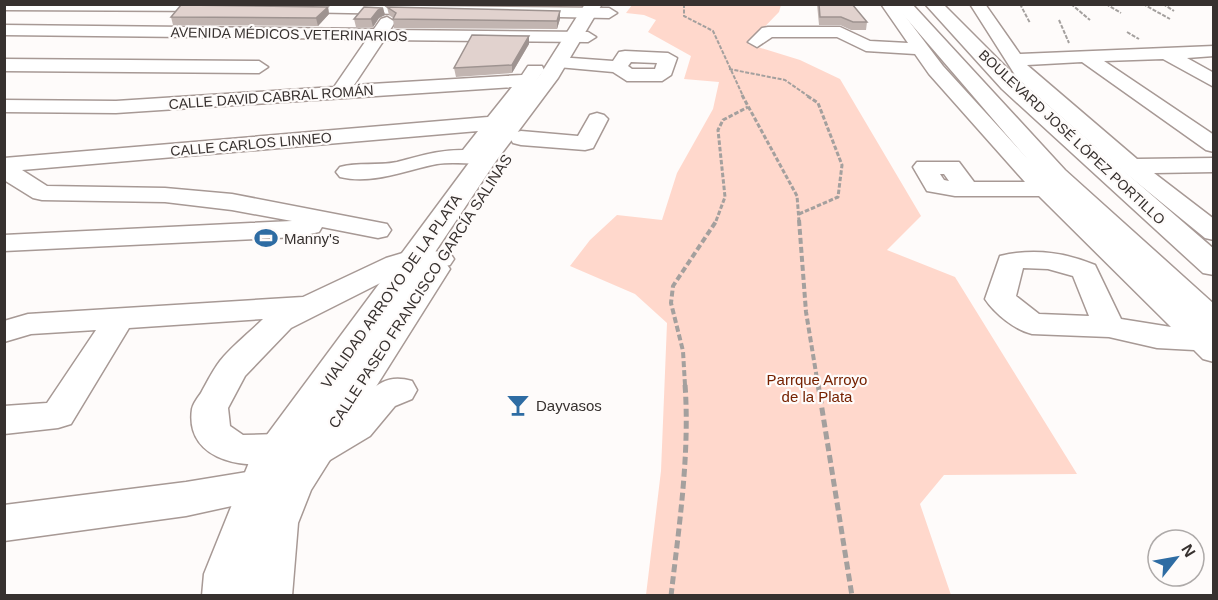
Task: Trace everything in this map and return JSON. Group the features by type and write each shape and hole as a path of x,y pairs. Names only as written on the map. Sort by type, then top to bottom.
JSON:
{"main road":[{"name":"BOULEVARD JOSÉ LÓPEZ PORTILLO","path":"902,4 1054,185 1210,338"},
{"name":"BOULEVARD JOSÉ LÓPEZ PORTILLO","path":"934,4 1010,84 1214,266"},
{"path":"934,4 1009,52"},
{"name":"CALLE PASEO FRANCISCO GARCÍA SALINAS","path":"267,596 275,523 293,483 295,451 364,377 428,258 509,131 578,34"},
{"name":"VIALIDAD ARROYO DE LA PLATA","path":"227,596 228,574 259,486 295,451 428,258 478,157 578,34"},
{"path":"994,135 1031,162 1054,185"}],"street":[{"path":"247,6 266,4"},
{"path":"283,4 399,8"},
{"path":"888,4 920,49 994,135"},
{"path":"977,4 1009,52 1041,89 1131,166 1214,232"},
{"path":"4,5 471,7 578,34 618,67"},
{"path":"340,92 399,8"},
{"name":"AVENIDA MÉDICOS VETERINARIOS","path":"4,30 378,36 578,34"},
{"path":"757,42 768,32 840,32 866,46 920,49"},
{"path":"348,172 397,169 437,157 478,157 509,131 578,34"},
{"name":"CALLE DAVID CABRAL ROMÁN","path":"4,106 116,107 434,85 578,34"},
{"path":"230,99 292,35"},
{"path":"434,85 460,36"},
{"path":"1009,52 1086,57 1214,51"},
{"path":"1166,53 1214,81"},
{"path":"1086,57 1214,145"},
{"path":"4,65 259,67"},
{"name":"CALLE CARLOS LINNEO","path":"4,165 509,131 585,142 597,119"},
{"path":"1131,166 1214,165"},
{"path":"4,170 42,193 176,196 232,202 378,230"},
{"path":"966,188 1054,185"},
{"path":"4,243 297,229 330,220"},
{"path":"364,377 401,388 383,397 357,426 295,451 236,450 213,433 210,408 232,369 280,321 303,307 396,264 428,258"},
{"path":"4,332 28,324 303,307"},
{"path":"4,420 58,415 119,318"},
{"path":"1109,327 1157,337 1210,338"},
{"path":"4,523 186,499 259,486"}],"path":[{"path":"684,4 684,16 713,32 748,107 797,196 806,312 852,596"},
{"path":"1020,4 1030,23"},
{"path":"1071,4 1086,14 1090,20"},
{"path":"1106,4 1121,13"},
{"path":"1143,4 1170,19"},
{"path":"1163,4 1174,11"},
{"path":"729,69 785,80 818,103 842,165 838,197 799,214"},
{"path":"671,596 680,529 687,413 683,351 671,303 673,286 715,225 725,197 718,130 723,120 748,107"}],"green space":[{"name":"Parrque Arroyo de la Plata","path":"632,5 781,5 779,12 748,44 800,60 840,79 921,216 887,250 955,277 1077,474 944,475 920,504 951,595 646,595 661,471 667,323 635,294 570,266 590,240 617,215 662,220 677,173 713,109 719,82 684,79 691,56 648,32 656,20 644,15 626,13"}],"building":[{"path":"819,4 852,4 867,22 853,22 841,17 820,17"},
{"path":"181,5 328,7 316,18 171,17"},
{"path":"364,7 383,8 378,10 371,19 354,19"},
{"path":"387,7 560,11 557,21 393,19 396,13"},
{"path":"472,35 529,36 512,65 454,68"}],"place":[{"name":"Manny's","path":"266,238"},
{"name":"Dayvasos","path":"518,405"}]}
